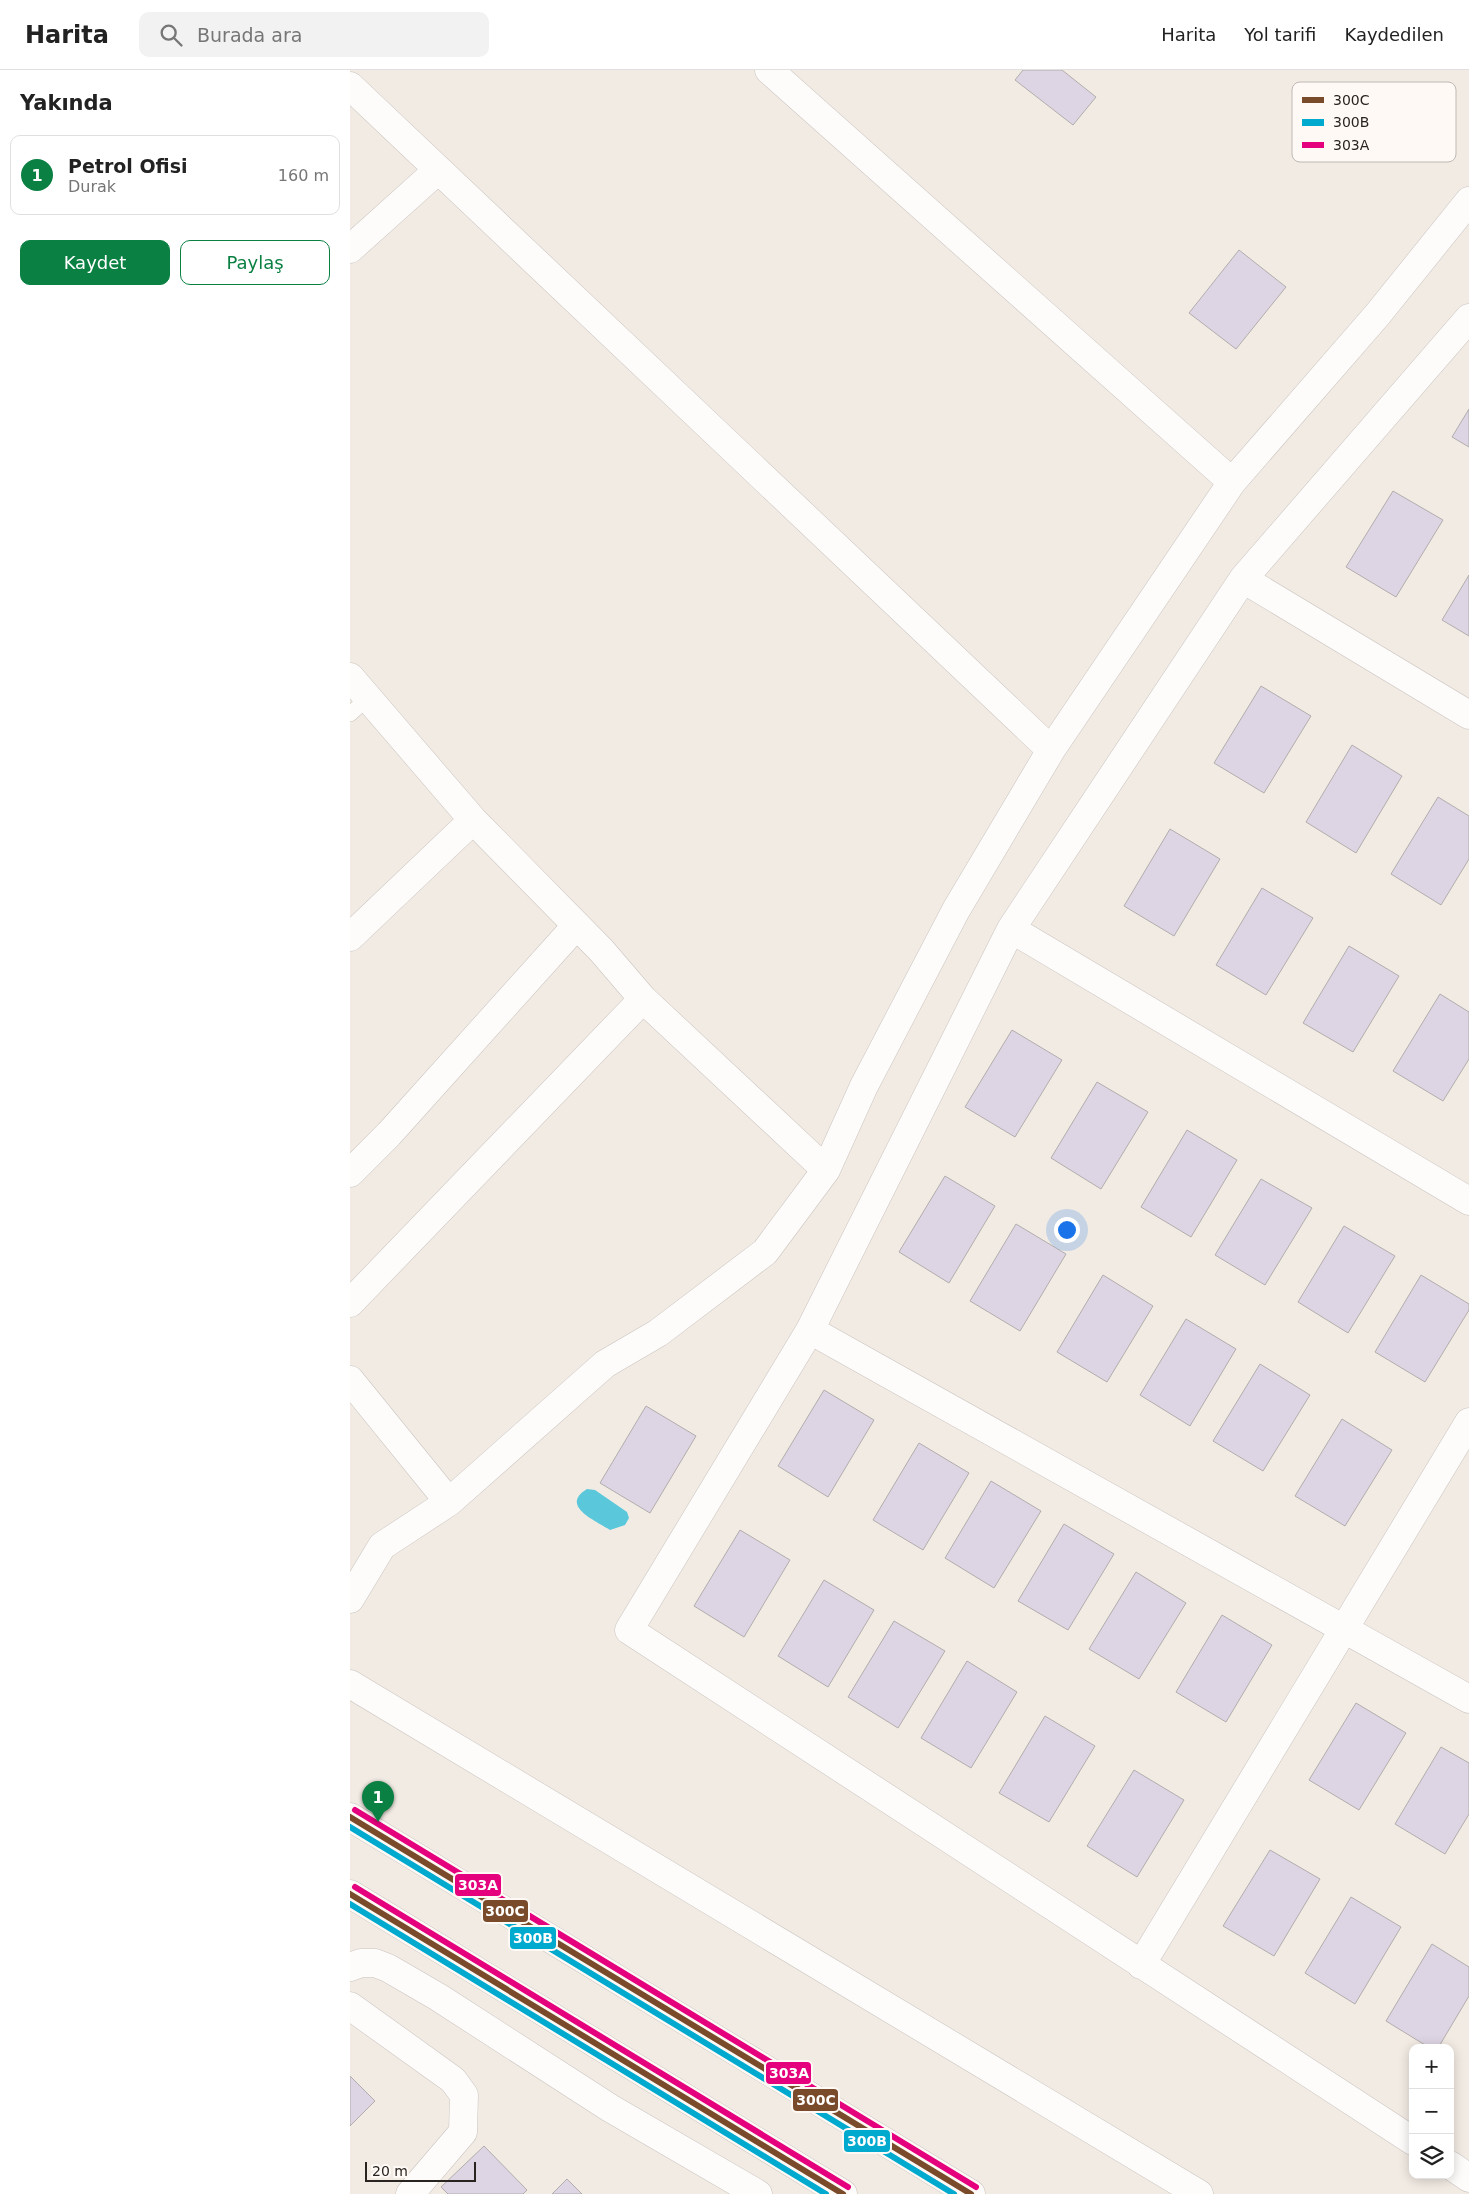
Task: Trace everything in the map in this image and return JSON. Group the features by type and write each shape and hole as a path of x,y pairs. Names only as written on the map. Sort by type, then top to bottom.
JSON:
{"main road":[{"path":"769,70 1232,482"},
{"path":"350,86 1051,750"},
{"path":"350,249 438,170"},
{"path":"350,1599 382,1546 449,1502 605,1364 658,1333 765,1252 826,1170 864,1086 956,910 1051,750 1232,482 1378,314 1469,201"},
{"path":"1409,2138 629,1630 810,1330 1011,929 1243,579 1469,318"},
{"path":"1243,579 1469,715"},
{"path":"350,678 359,706 600,950 643,999 826,1170"},
{"path":"350,937 473,820"},
{"path":"350,1172 389,1134 576,926"},
{"path":"1011,929 1469,1202"},
{"path":"350,1303 643,999"},
{"path":"810,1330 1469,1699"},
{"path":"350,1380 449,1502"},
{"path":"1142,1965 1469,1422"},
{"path":"350,1684 1200,2194"},
{"path":"350,1817 971,2194"},
{"path":"350,1894 843,2194"},
{"path":"350,1967 361,1963 375,1963 388,1968 610,2108 758,2194"},
{"path":"352,2011 453,2080 464,2095 463,2132 410,2194"},
{"path":"1454,2169 1469,2178"}],"water":[{"path":"587,1489 595,1490 627,1512 629,1518 625,1525 610,1530 589,1518 578,1507 577,1501 579,1495"}],"building":[{"path":"1023,70 1062,70 1096,97 1073,125 1015,80"},
{"path":"1239,250 1286,287 1236,349 1189,313"},
{"path":"1469,409 1469,447 1452,437"},
{"path":"1393,491 1443,520 1396,597 1346,567"},
{"path":"1469,575 1469,636 1442,620"},
{"path":"1261,686 1311,716 1264,793 1214,763"},
{"path":"1352,745 1402,776 1356,853 1306,822"},
{"path":"1438,797 1469,816 1469,859 1441,905 1391,874"},
{"path":"1170,829 1220,859 1174,936 1124,906"},
{"path":"1262,888 1313,918 1266,995 1216,965"},
{"path":"1349,946 1399,976 1353,1052 1303,1023"},
{"path":"1440,994 1469,1012 1469,1059 1443,1101 1393,1071"},
{"path":"1012,1030 1062,1060 1015,1137 965,1107"},
{"path":"1097,1082 1148,1112 1101,1189 1051,1158"},
{"path":"1187,1130 1237,1160 1191,1237 1141,1207"},
{"path":"945,1176 995,1206 949,1283 899,1252"},
{"path":"1261,1179 1312,1208 1265,1285 1215,1255"},
{"path":"1016,1224 1066,1254 1020,1331 970,1301"},
{"path":"1344,1226 1395,1256 1348,1333 1298,1302"},
{"path":"1103,1275 1153,1306 1107,1382 1057,1352"},
{"path":"1421,1275 1469,1304 1469,1310 1425,1382 1375,1352"},
{"path":"1186,1319 1236,1349 1190,1426 1140,1395"},
{"path":"1260,1364 1310,1395 1263,1471 1213,1441"},
{"path":"824,1390 874,1420 828,1497 778,1466"},
{"path":"646,1406 696,1436 650,1513 600,1483"},
{"path":"1342,1419 1392,1450 1345,1526 1295,1496"},
{"path":"919,1443 969,1473 923,1550 873,1520"},
{"path":"991,1481 1041,1511 994,1588 945,1558"},
{"path":"1064,1524 1114,1554 1068,1630 1018,1601"},
{"path":"740,1530 790,1560 744,1637 694,1606"},
{"path":"1136,1572 1186,1603 1139,1679 1089,1649"},
{"path":"824,1580 874,1610 828,1687 778,1656"},
{"path":"1222,1615 1272,1645 1226,1722 1176,1692"},
{"path":"894,1621 945,1651 898,1728 848,1697"},
{"path":"967,1661 1017,1692 971,1768 921,1738"},
{"path":"1356,1703 1406,1733 1359,1810 1309,1780"},
{"path":"1045,1716 1095,1746 1049,1822 999,1793"},
{"path":"1441,1747 1469,1763 1469,1814 1445,1854 1395,1824"},
{"path":"1134,1770 1184,1800 1137,1877 1087,1846"},
{"path":"1270,1850 1320,1879 1274,1956 1223,1926"},
{"path":"1351,1897 1401,1927 1355,2004 1305,1973"},
{"path":"1432,1944 1469,1967 1469,1996 1440,2044 1423,2044 1386,2021"},
{"path":"350,2076 375,2101 350,2126"},
{"path":"484,2146 527,2190 523,2194 448,2194 441,2187"},
{"path":"567,2179 582,2194 552,2194"}],"transit line":[{"name":"303A","path":"355,1810 976,2187"},
{"name":"300C","path":"350,1817 971,2194"},
{"name":"300B","path":"350,1827 954,2194"},
{"name":"303A","path":"355,1887 848,2187"},
{"name":"300C","path":"350,1894 843,2194"},
{"name":"300B","path":"350,1904 826,2194"}],"place":[{"name":"Petrol Ofisi","path":"378,1822"}]}
